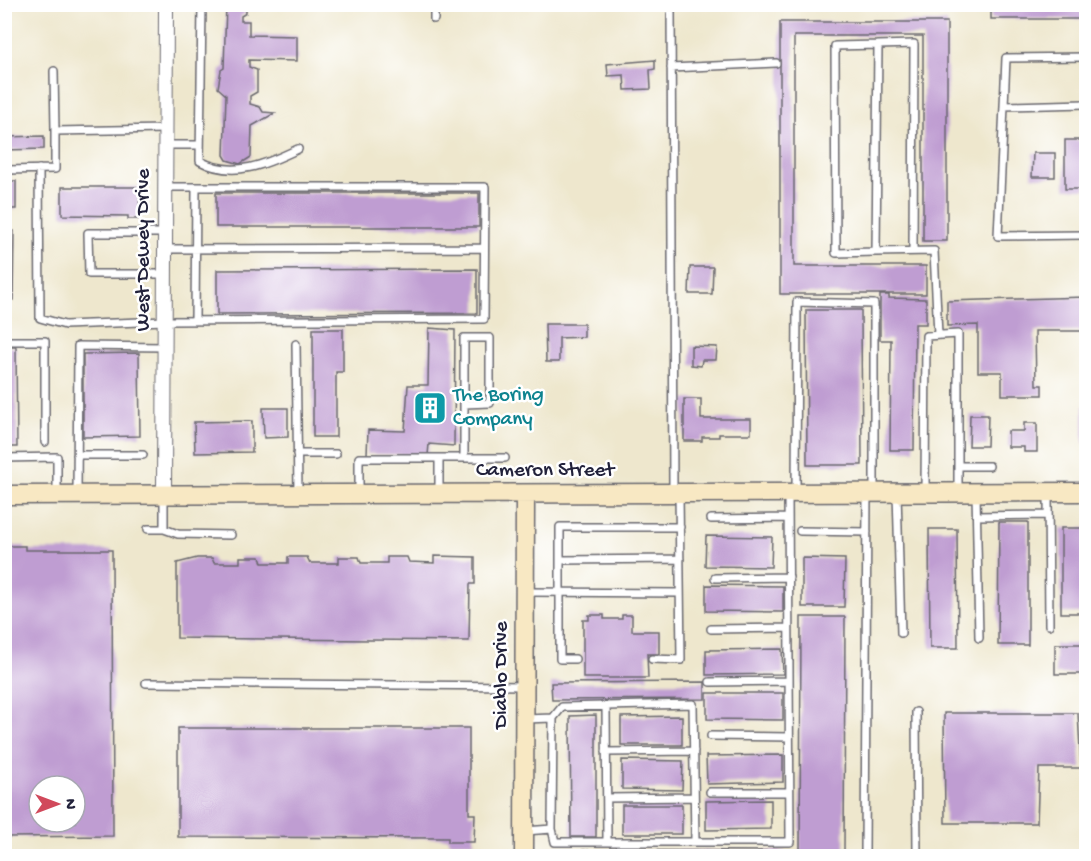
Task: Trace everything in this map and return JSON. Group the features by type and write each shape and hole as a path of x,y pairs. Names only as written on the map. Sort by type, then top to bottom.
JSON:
{"street":[{"name":"West Dewey Drive","path":"164,495 166,4"},
{"name":"Cameron Street","path":"4,495 1086,492"},
{"name":"Diablo Drive","path":"524,856 525,494"}],"lane":[{"path":"202,4 200,161 214,169 238,170 266,164 298,149"},
{"path":"434,4 434,19"},
{"path":"652,659 681,660 680,527 676,494 671,4"},
{"path":"914,251 914,44 836,46 836,253 934,251 938,335"},
{"path":"876,252 878,45"},
{"path":"1086,57 1006,58 999,236 1086,235"},
{"path":"671,68 776,63"},
{"path":"6,170 55,169 54,71"},
{"path":"1004,106 1086,104"},
{"path":"55,130 166,129"},
{"path":"166,145 200,145"},
{"path":"39,169 40,318 65,325 165,321 484,319 484,187 165,187"},
{"path":"195,321 196,188"},
{"path":"165,233 88,233 89,274 165,274"},
{"path":"165,249 484,248"},
{"path":"695,841 693,704 562,707 553,718 552,829 555,842 790,842 788,518 792,493 797,302 874,304 871,493 867,532 865,856"},
{"path":"925,493 926,336 958,334 958,493"},
{"path":"464,404 490,404 490,338 464,338 464,404 464,458"},
{"path":"4,341 45,341 45,442"},
{"path":"296,344 298,494"},
{"path":"77,495 78,346 165,347"},
{"path":"77,455 143,454"},
{"path":"297,454 336,454"},
{"path":"4,458 57,458 57,495"},
{"path":"359,494 359,458 505,458"},
{"path":"439,458 439,494"},
{"path":"958,465 989,466"},
{"path":"897,493 901,633"},
{"path":"976,493 979,638"},
{"path":"1048,493 1049,625"},
{"path":"164,495 164,529"},
{"path":"977,516 1048,515"},
{"path":"711,519 788,518"},
{"path":"576,659 560,659 560,527 680,527"},
{"path":"147,529 164,529 178,534 231,535"},
{"path":"800,531 867,532"},
{"path":"560,560 680,559"},
{"path":"715,578 789,577"},
{"path":"525,592 681,593"},
{"path":"711,628 788,628"},
{"path":"710,682 788,681"},
{"path":"146,683 524,686"},
{"path":"606,706 607,842"},
{"path":"916,712 918,856"},
{"path":"524,719 553,718"},
{"path":"711,736 789,737"},
{"path":"606,752 694,751"},
{"path":"710,792 789,792"},
{"path":"607,798 694,797"},
{"path":"524,831 552,829"}],"building":[{"path":"226,4 246,4 246,13 241,16 241,21 249,21 249,35 297,36 297,61 249,60 249,67 257,70 257,92 250,96 250,104 260,107 263,112 275,113 252,126 251,157 240,164 227,160 224,155 226,95 218,88 221,70 224,68"},
{"path":"446,4 493,4 493,7 446,7"},
{"path":"991,4 1086,4 1086,19 991,19"},
{"path":"780,22 947,22 947,241 923,241 923,36 794,36 794,266 926,266 926,294 780,294"},
{"path":"655,60 655,69 650,70 651,89 625,90 624,75 608,76 607,64"},
{"path":"44,136 44,149 4,150 4,137"},
{"path":"1065,140 1086,140 1086,189 1065,189"},
{"path":"1033,153 1055,153 1055,177 1032,177"},
{"path":"4,181 16,181 16,209 4,209"},
{"path":"62,187 140,187 139,219 128,219 128,216 62,215"},
{"path":"216,193 479,193 479,227 216,227"},
{"path":"4,231 14,231 13,300 4,300"},
{"path":"690,267 713,267 712,294 689,294"},
{"path":"477,269 477,313 217,314 217,270"},
{"path":"880,295 889,295 889,298 926,299 926,324 915,324 914,450 890,450 891,340 880,340"},
{"path":"1086,297 1086,331 1035,331 1036,385 1042,385 1042,395 1002,395 1002,372 978,372 978,325 947,326 947,301"},
{"path":"806,310 861,310 862,465 807,465"},
{"path":"545,324 584,324 584,337 559,338 559,362 546,362"},
{"name":"The Boring Company","path":"429,328 455,330 454,446 429,444 428,455 367,454 368,430 405,431 408,385 428,385"},
{"path":"313,329 343,329 343,372 336,372 336,437 313,437"},
{"path":"691,346 717,347 716,360 702,360 701,366 691,365"},
{"path":"4,347 16,347 17,447 4,447"},
{"path":"139,353 140,436 83,437 83,354"},
{"path":"684,399 701,399 701,419 751,419 751,434 719,434 719,437 702,437 702,441 684,441"},
{"path":"1083,406 1086,406 1086,443 1083,443"},
{"path":"263,408 288,408 288,437 264,438"},
{"path":"970,415 988,415 987,446 969,446"},
{"path":"252,421 252,452 195,453 194,422"},
{"path":"1024,423 1037,423 1037,452 1024,452 1024,447 1008,447 1008,431 1024,431"},
{"path":"999,522 1028,522 1028,645 998,645"},
{"path":"1061,528 1086,528 1086,613 1061,613"},
{"path":"929,529 957,529 958,648 930,648"},
{"path":"706,536 772,537 771,567 705,566"},
{"path":"4,546 25,546 25,550 112,550 113,836 4,837"},
{"path":"434,556 475,557 475,584 470,584 469,641 177,638 177,563 197,558 212,558 214,563 240,563 240,557 260,557 262,563 288,563 288,557 307,557 310,563 339,563 339,557 359,557 361,563 387,563 387,557 407,557 409,562 434,563"},
{"path":"802,558 845,559 844,607 802,607"},
{"path":"706,585 783,586 783,612 706,611"},
{"path":"589,615 604,615 604,619 622,619 622,615 632,615 632,631 659,631 659,654 647,654 648,678 583,678 583,620 589,620"},
{"path":"801,617 845,617 844,856 800,856"},
{"path":"1055,644 1086,644 1086,674 1055,674"},
{"path":"782,649 783,674 706,675 706,650"},
{"path":"705,682 705,699 552,700 551,683"},
{"path":"707,693 783,693 783,720 707,719"},
{"path":"944,713 1078,713 1081,768 1039,768 1037,823 945,823"},
{"path":"596,715 596,837 571,837 570,716"},
{"path":"682,716 682,745 621,745 621,717"},
{"path":"178,728 469,728 469,814 475,814 474,842 448,842 448,838 178,837"},
{"path":"783,755 783,782 707,784 706,756"},
{"path":"622,760 683,761 682,790 622,789"},
{"path":"771,800 771,829 706,830 706,801"},
{"path":"622,805 682,805 682,834 622,834"},
{"path":"551,850 785,851 785,856 551,856"}],"place":[{"name":"The Boring Company","path":"430,408"}]}
